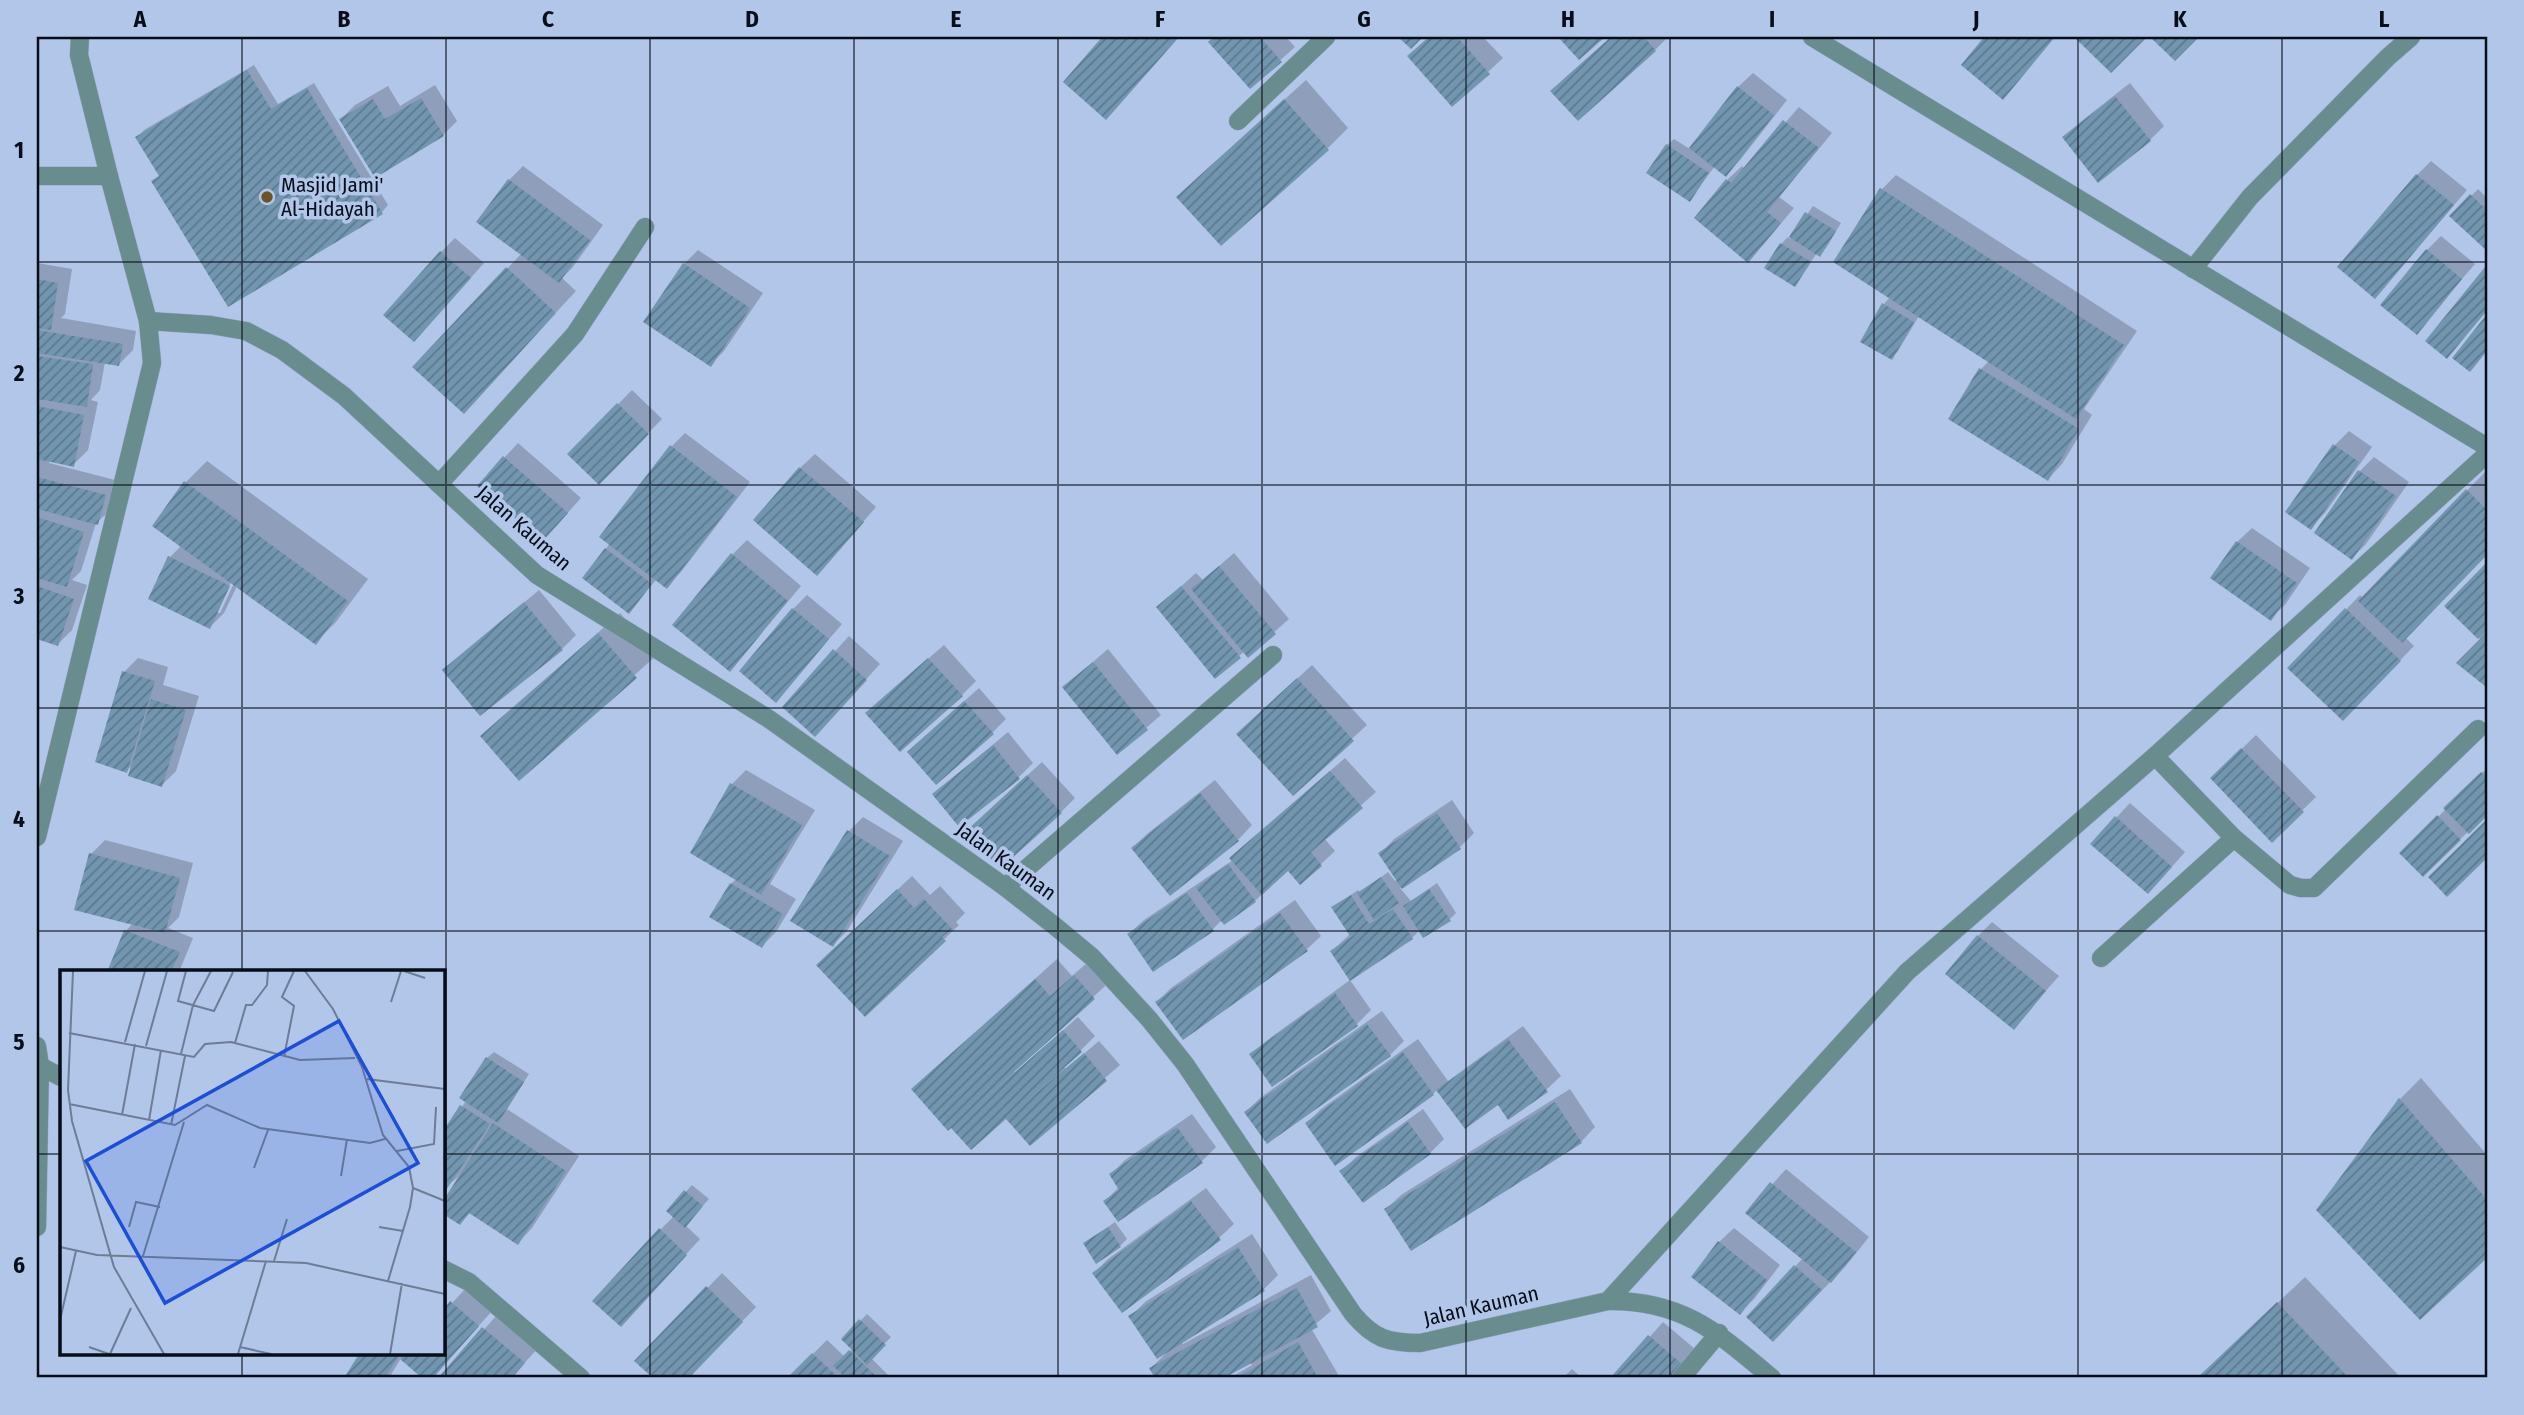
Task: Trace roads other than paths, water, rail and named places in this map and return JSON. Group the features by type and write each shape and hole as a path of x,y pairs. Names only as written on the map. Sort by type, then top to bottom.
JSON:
{"street":[{"path":"37,837 152,363 149,321 108,176 79,55 80,37"},
{"path":"1238,121 1326,37"},
{"path":"1812,37 2487,447"},
{"path":"2193,269 2250,197 2411,37"},
{"path":"37,176 108,176"},
{"path":"439,484 575,334 645,227"},
{"name":"Jalan Kauman","path":"149,321 211,325 246,331 282,350 344,396 537,575 769,719 1005,887 1092,957 1149,1019 1185,1064 1365,1328 1381,1339 1398,1343 1420,1343 1608,1301 1634,1301 1661,1306 1690,1317 1719,1333 1772,1378"},
{"path":"1608,1301 1907,972 2155,756 2487,454"},
{"path":"1005,887 1273,655"},
{"path":"2155,756 2234,838 2290,884 2301,888 2314,888 2478,729"},
{"path":"2101,958 2234,838"},
{"path":"37,1046 40,1066 37,1227"},
{"path":"40,1066 60,1076"},
{"path":"444,1270 469,1282 573,1376"},
{"path":"1681,1378 1719,1333"}],"place":[{"name":"Masjid Jami' Al-Hidayah","path":"267,197"}]}
